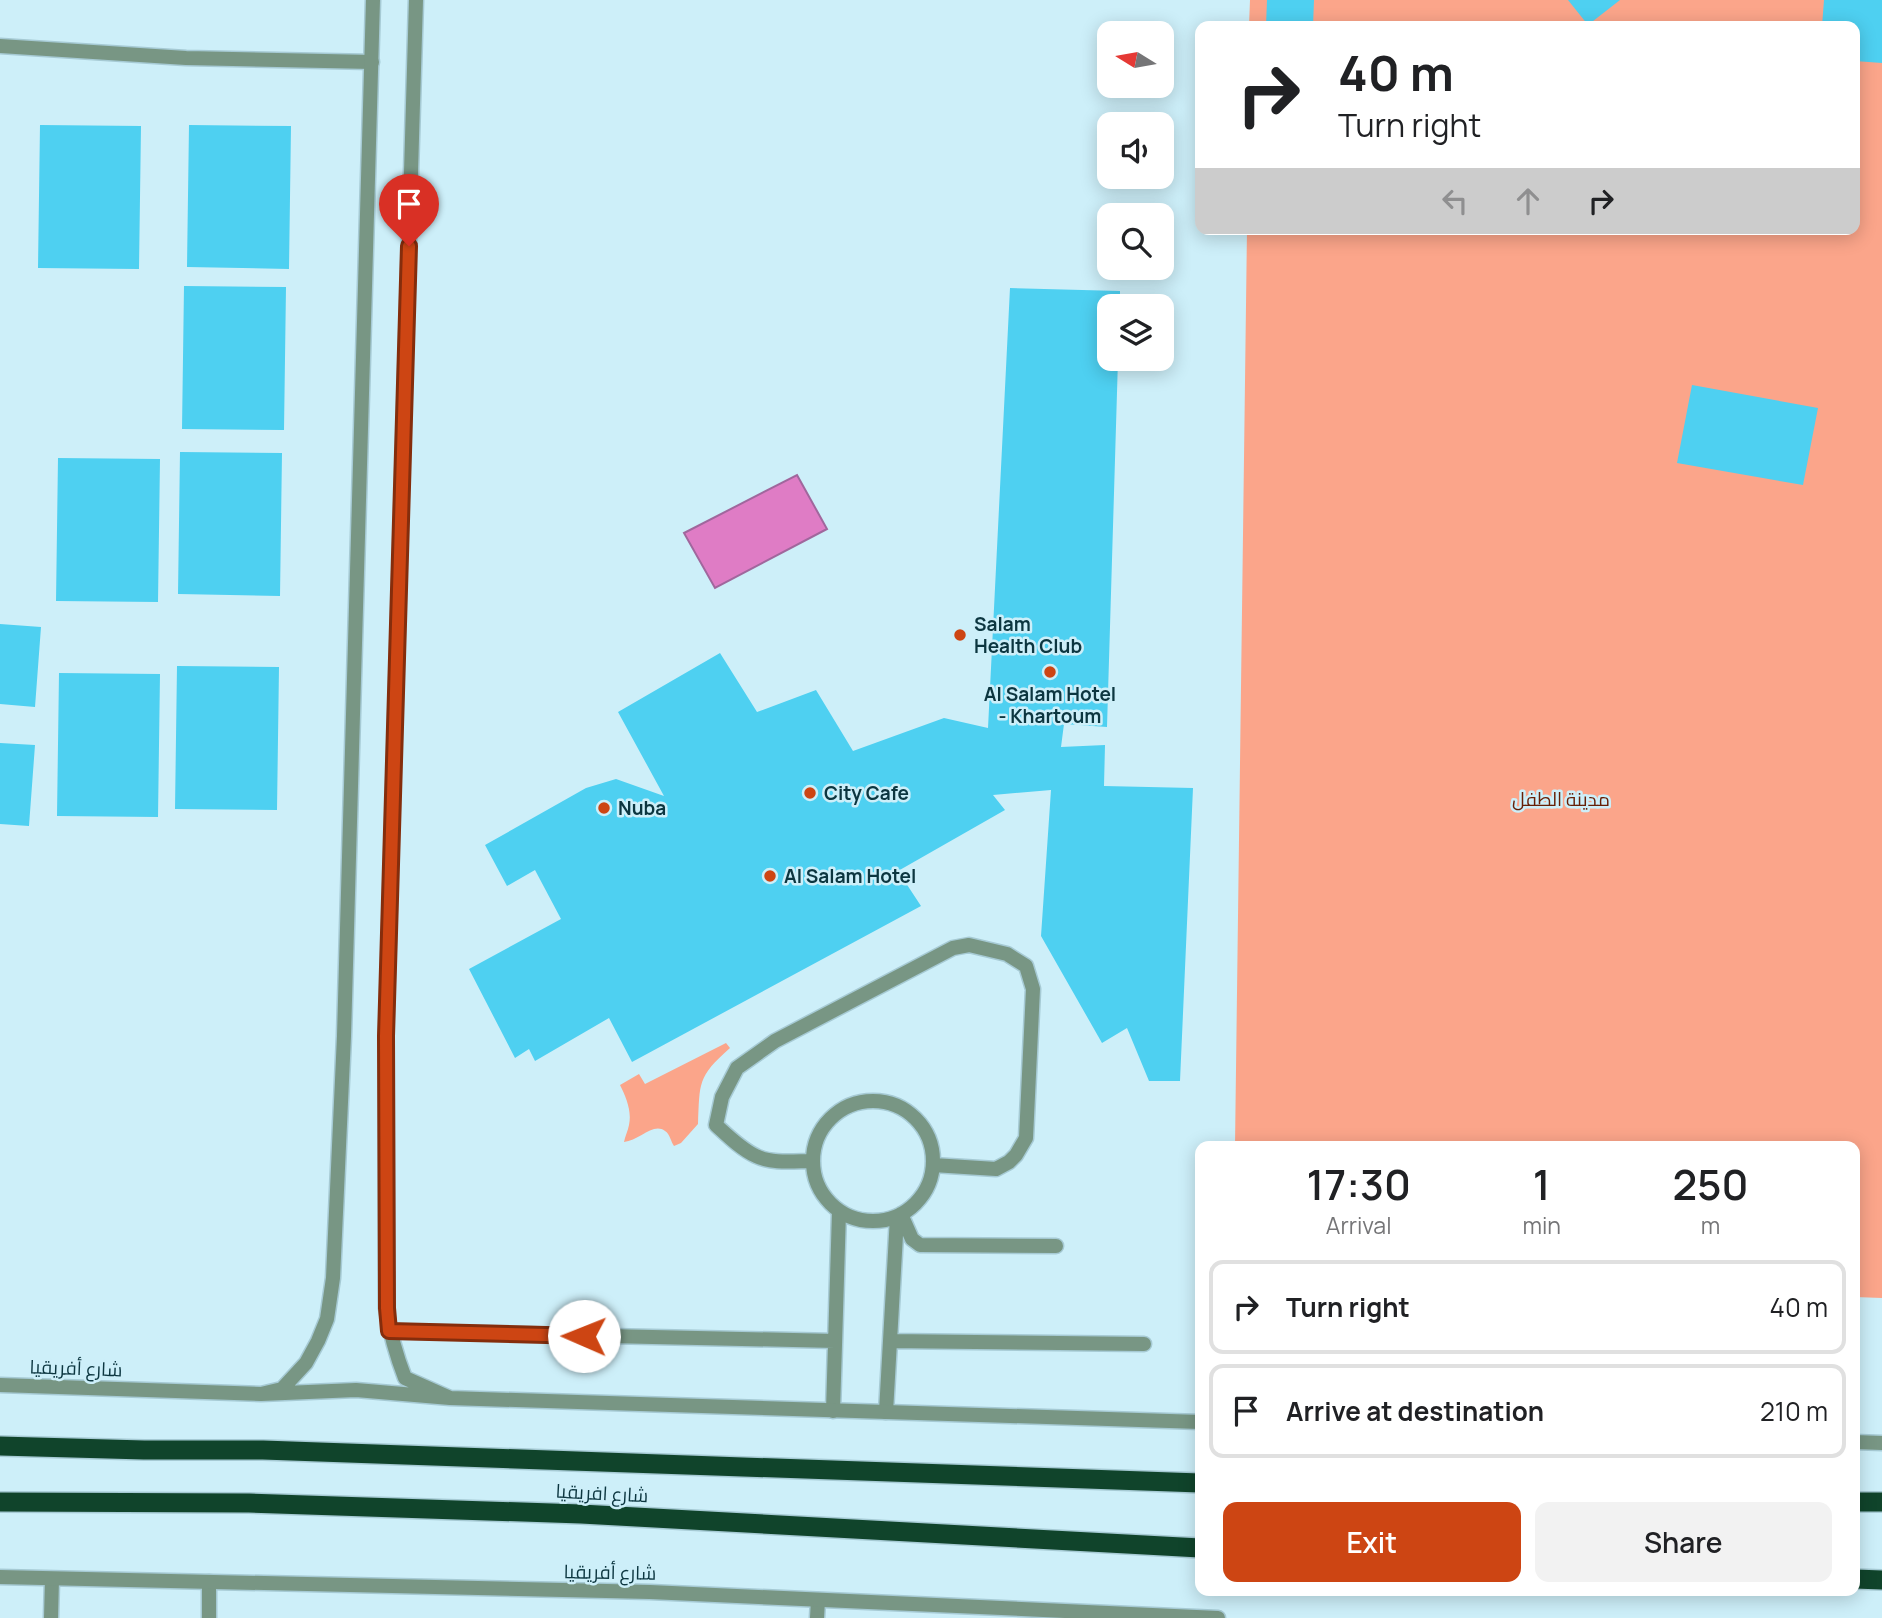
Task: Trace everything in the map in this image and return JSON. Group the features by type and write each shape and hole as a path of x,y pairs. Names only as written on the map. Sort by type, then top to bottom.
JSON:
{"highway":[{"name":"شارع افريقيا","path":"0,1446 262,1450 1195,1483"},
{"name":"شارع افريقيا","path":"0,1502 249,1503 581,1514 1195,1548"},
{"path":"1860,1502 1882,1502"},
{"path":"1860,1579 1882,1580"}],"street":[{"path":"261,1394 282,1389 306,1363 327,1319 333,1278 344,1036 373,0"},
{"path":"416,0 386,1036 386,1295 389,1331 405,1378 450,1398"},
{"path":"0,46 186,58 372,62"},
{"path":"812,1161 777,1161 757,1157 716,1125 722,1097 737,1068 775,1041 953,948 969,945 1007,954 1026,966 1033,989 1026,1138 1009,1163 996,1169 933,1165"},
{"path":"879,1100 898,1105 914,1116 927,1132 933,1151 933,1165 926,1190 914,1206 899,1215 878,1222 858,1220 839,1212 825,1198 815,1181 812,1161 816,1141 825,1123 840,1110 858,1102 879,1100"},
{"path":"833,1411 839,1212"},
{"path":"899,1215 912,1239 920,1245 1056,1246"},
{"path":"886,1412 899,1215"},
{"path":"389,1331 835,1341"},
{"path":"890,1341 1144,1344"},
{"name":"شارع أفريقيا","path":"0,1385 261,1394 356,1390 450,1398 1195,1422"},
{"path":"1860,1442 1882,1443"},
{"name":"شارع أفريقيا","path":"0,1577 650,1592 1218,1618"},
{"path":"51,1618 52,1579"},
{"path":"209,1582 209,1618"},
{"path":"817,1618 818,1600"}],"green space":[{"name":"مدينة الطفل","path":"1250,0 1882,0 1882,1298 1860,1297 1860,1141 1235,1141 1247,235 1860,235 1860,21 1249,21"},
{"path":"726,1043 730,1048 711,1066 702,1082 698,1124 681,1143 674,1146 668,1134 660,1129 651,1130 624,1142 630,1115 620,1085 639,1074 645,1084"}],"shaded area":[{"path":"797,475 827,529 715,588 684,533"}],"building":[{"path":"1267,0 1314,0 1313,21 1266,21"},
{"path":"1568,0 1620,0 1593,21 1585,21"},
{"path":"1824,0 1882,0 1882,63 1860,61 1860,21 1822,21"},
{"path":"40,125 141,126 139,269 38,268"},
{"path":"189,125 291,126 289,269 187,267"},
{"path":"184,286 286,287 284,430 182,429"},
{"name":"Al Salam Hotel - Khartoum","path":"1010,288 1120,291 1120,294 1097,294 1097,371 1118,371 1107,727 1064,724 1061,747 1105,745 1104,786 1193,788 1180,1081 1149,1081 1127,1028 1102,1043 1041,936 1051,790 993,795 1005,810 898,871 921,906 632,1062 609,1018 535,1061 529,1049 515,1058 469,969 561,919 535,870 507,886 485,845 586,788 616,779 664,796 618,712 720,653 757,712 816,690 853,751 944,718 988,728"},
{"path":"1692,385 1818,408 1803,485 1677,463"},
{"path":"180,452 282,453 280,596 178,594"},
{"path":"58,458 160,459 158,602 56,601"},
{"path":"0,624 41,627 35,707 0,704"},
{"path":"177,666 279,667 277,810 175,809"},
{"path":"59,673 160,674 158,817 57,816"},
{"path":"0,743 35,745 29,826 0,824"}],"place":[{"name":"Salam Health Club","path":"960,635"},
{"name":"Al Salam Hotel - Khartoum","path":"1050,672"},
{"name":"City Cafe","path":"810,793"},
{"name":"Nuba","path":"604,808"},
{"name":"Al Salam Hotel","path":"770,876"}],"route":[{"path":"409,246 386,1036 389,1331 584,1336"}]}
